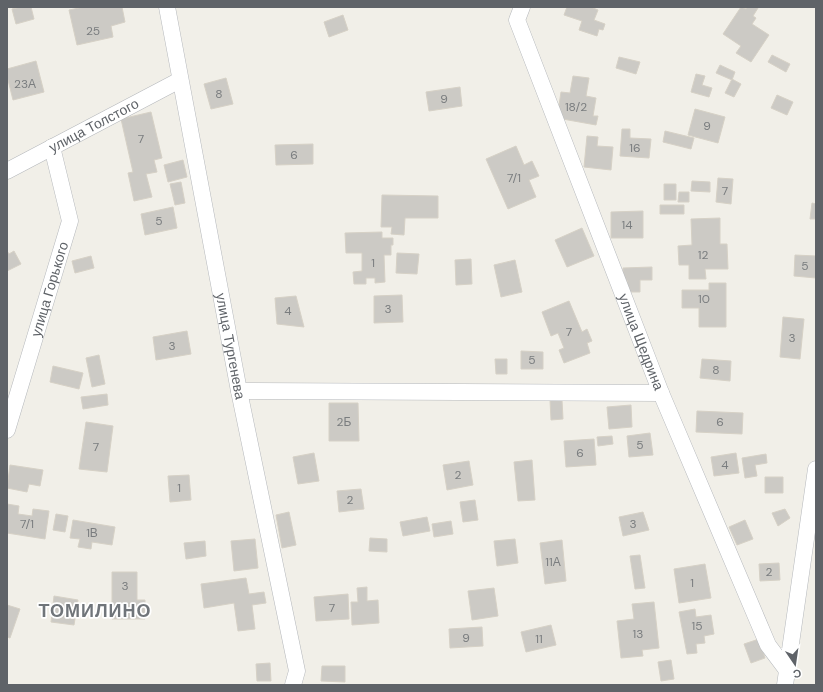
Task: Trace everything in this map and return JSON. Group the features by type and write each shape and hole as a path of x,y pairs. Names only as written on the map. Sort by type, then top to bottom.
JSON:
{"street":[{"name":"улица Тургенева","path":"167,7 239,391 297,671 293,685"},
{"name":"улица Щедрина","path":"522,7 517,20 661,393 768,646 786,669"},
{"name":"улица Толстого","path":"7,171 180,80"},
{"name":"улица Горького","path":"7,430 70,221 52,147"},
{"path":"239,391 661,393"},
{"path":"785,685 786,669 816,469"}],"building":[{"path":"31,7 34,19 16,24 12,9"},
{"path":"84,7 122,7 125,22 111,26 113,37 77,45 69,10"},
{"path":"567,7 591,7 598,10 594,20 605,24 603,30 599,29 597,36 579,30 582,21 564,15"},
{"path":"741,7 746,9 747,7 758,8 753,16 756,18 752,24 769,35 751,62 736,53 741,46 723,34"},
{"path":"343,15 348,30 329,37 324,22"},
{"path":"772,55 790,64 786,72 768,62"},
{"path":"619,57 640,62 636,74 616,68"},
{"path":"36,61 44,92 13,100 7,76 7,69"},
{"path":"720,65 735,72 732,80 716,73"},
{"path":"696,74 705,76 702,85 712,88 709,97 691,92"},
{"path":"573,76 589,78 586,96 596,98 593,116 598,116 596,125 557,118 561,92 570,93"},
{"path":"226,78 233,104 211,109 204,84"},
{"path":"732,79 741,84 734,97 725,93"},
{"path":"460,87 462,106 429,111 426,92"},
{"path":"777,95 793,102 787,115 771,108"},
{"path":"695,109 725,117 718,143 688,135"},
{"path":"151,112 162,158 154,160 157,172 146,174 152,197 134,201 128,173 133,172 121,119"},
{"path":"622,129 630,129 630,138 651,139 649,158 620,156"},
{"path":"665,131 694,138 691,149 663,142"},
{"path":"587,136 598,137 597,146 613,147 611,170 584,167"},
{"path":"313,144 313,164 276,165 275,145"},
{"path":"516,146 524,165 532,161 539,176 529,180 536,197 508,209 486,159"},
{"path":"183,160 187,177 168,182 164,165"},
{"path":"718,178 733,179 731,204 716,202"},
{"path":"692,181 710,182 710,192 691,191"},
{"path":"181,182 185,203 175,205 170,184"},
{"path":"664,184 676,184 676,200 664,200"},
{"path":"679,192 689,192 689,202 678,202"},
{"path":"382,195 438,196 438,218 405,218 404,235 391,234 392,227 381,227"},
{"path":"812,203 816,204 816,219 810,219"},
{"path":"660,205 684,205 684,214 660,214"},
{"path":"173,207 177,228 145,235 141,214"},
{"path":"643,211 643,238 611,238 611,212"},
{"path":"720,218 720,244 727,244 728,269 705,269 706,279 689,279 689,265 679,265 678,246 692,245 691,219"},
{"path":"582,228 594,256 567,267 555,240"},
{"path":"382,232 382,238 393,238 391,255 384,255 385,282 375,283 375,278 366,278 366,284 354,284 353,272 362,271 362,253 346,253 345,233"},
{"path":"7,251 9,254 14,251 21,264 7,271"},
{"path":"397,253 419,254 417,274 396,273"},
{"path":"795,255 816,256 816,278 794,276"},
{"path":"91,256 94,268 75,273 72,261"},
{"path":"471,259 472,284 456,285 455,260"},
{"path":"515,260 522,292 501,297 494,265"},
{"path":"652,267 652,280 640,280 640,292 628,292 627,280 623,280 623,268"},
{"path":"709,283 726,283 726,327 699,327 699,308 682,308 682,290 709,290"},
{"path":"402,295 403,322 374,323 374,296"},
{"path":"296,296 304,327 277,324 275,298"},
{"path":"569,301 582,332 587,329 592,341 587,343 590,353 564,363 559,350 564,348 558,333 551,336 542,312"},
{"path":"783,317 804,319 800,359 780,357"},
{"path":"187,331 191,354 156,360 153,337"},
{"path":"521,351 543,352 543,369 521,369"},
{"path":"99,355 105,384 92,387 86,358"},
{"path":"495,359 507,359 507,374 496,374"},
{"path":"702,359 731,361 730,381 700,378"},
{"path":"53,366 83,373 79,389 50,382"},
{"path":"107,394 108,405 83,409 81,397"},
{"path":"550,400 562,400 563,419 551,420"},
{"path":"329,403 358,403 359,441 329,441"},
{"path":"631,405 632,427 609,429 607,407"},
{"path":"697,411 743,413 742,434 696,432"},
{"path":"86,422 113,426 107,472 79,469"},
{"path":"650,433 653,455 629,457 627,436"},
{"path":"612,436 613,444 598,446 597,437"},
{"path":"594,439 596,465 566,467 564,441"},
{"path":"314,453 319,481 298,484 293,457"},
{"path":"736,453 739,473 714,476 711,457"},
{"path":"766,454 767,463 755,465 757,476 745,478 742,458"},
{"path":"532,460 535,500 518,501 514,462"},
{"path":"469,461 473,485 447,490 443,465"},
{"path":"10,465 43,470 40,486 29,484 27,492 7,488"},
{"path":"189,475 191,500 170,502 168,476"},
{"path":"765,477 783,477 783,493 765,493"},
{"path":"361,489 364,509 339,512 337,491"},
{"path":"475,500 478,520 463,522 460,502"},
{"path":"7,504 19,506 18,514 32,516 33,509 49,511 45,539 7,533"},
{"path":"785,509 790,518 778,526 772,513"},
{"path":"289,512 296,545 282,548 276,515"},
{"path":"643,512 649,530 623,536 619,517"},
{"path":"56,514 68,516 65,532 53,530"},
{"path":"427,517 430,531 403,536 400,522"},
{"path":"73,520 115,527 112,545 92,542 91,549 78,547 80,539 70,538"},
{"path":"745,520 753,539 737,545 729,527"},
{"path":"451,521 453,534 434,537 432,524"},
{"path":"370,538 387,539 387,552 369,551"},
{"path":"255,539 258,568 234,571 231,541"},
{"path":"515,539 518,563 497,566 494,541"},
{"path":"562,540 566,581 545,584 540,543"},
{"path":"205,541 206,556 186,559 184,543"},
{"path":"640,555 645,588 635,589 630,556"},
{"path":"779,563 780,580 760,581 759,564"},
{"path":"705,564 711,598 679,603 674,569"},
{"path":"112,572 137,572 137,600 145,600 145,619 112,619"},
{"path":"246,578 249,594 264,592 266,603 252,605 255,629 238,631 234,603 204,608 201,584"},
{"path":"367,587 367,601 378,600 379,623 352,625 351,602 358,602 357,588"},
{"path":"494,588 498,616 472,620 468,591"},
{"path":"348,594 349,619 316,621 314,597"},
{"path":"54,596 78,600 74,625 51,622"},
{"path":"654,602 659,648 642,650 643,656 621,658 617,621 634,619 632,604"},
{"path":"7,605 20,609 10,638 7,637"},
{"path":"695,609 696,617 711,615 714,634 704,636 705,643 696,644 697,653 687,654 679,612"},
{"path":"551,625 556,645 526,652 521,632"},
{"path":"482,627 483,646 450,648 449,629"},
{"path":"759,639 765,658 751,663 744,644"},
{"path":"671,660 674,679 661,681 658,662"},
{"path":"270,663 271,681 257,681 256,664"},
{"path":"322,666 345,666 345,682 321,681"}],"district":[{"name":"ТОМИЛИНО","path":"95,611"}]}
